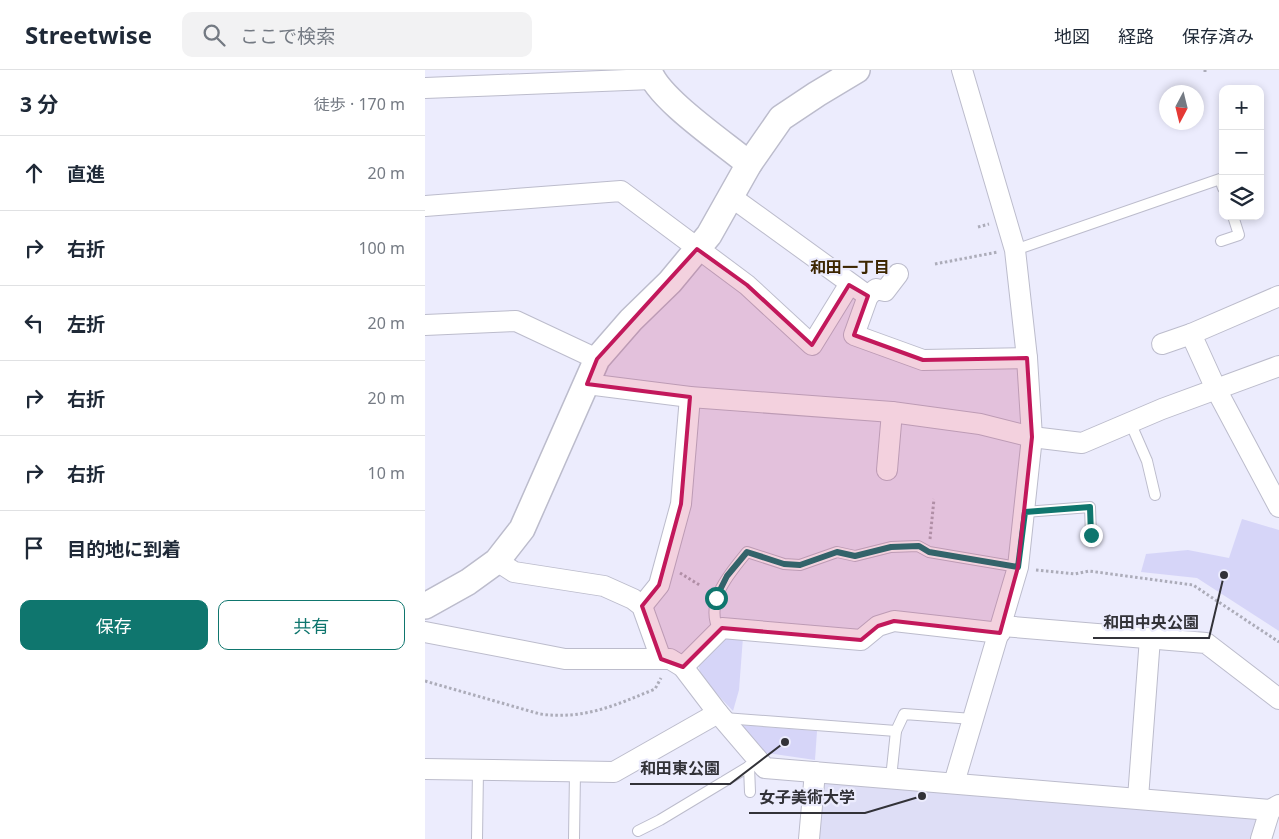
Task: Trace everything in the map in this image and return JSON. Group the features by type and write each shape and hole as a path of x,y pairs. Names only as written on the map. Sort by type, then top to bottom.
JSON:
{"street":[{"path":"425,606 468,582 497,561 522,529 597,359 631,320 670,282 709,234 749,164 781,118 857,70"},
{"path":"954,783 1018,567 1032,437 1027,358 1015,250 962,70"},
{"path":"425,88 650,75 668,99 749,164"},
{"path":"425,206 621,191 747,286 812,345 849,285"},
{"path":"730,196 849,285 868,296"},
{"path":"898,274 885,291 876,290 868,296 854,335 923,360 1027,358"},
{"path":"1162,344 1191,334 1279,296"},
{"path":"425,325 516,321 597,359"},
{"path":"1191,334 1216,389 1279,507"},
{"path":"587,384 690,398 892,412 980,424 1032,437 1082,443 1131,422 1279,366"},
{"path":"642,606 659,585 666,565 681,504 690,398"},
{"path":"887,470 892,412"},
{"path":"497,561 515,572 604,586 633,599 642,606 672,662 721,716 753,763 765,768 1274,807 1261,839"},
{"path":"425,632 565,659 672,662 719,632 722,628 861,640 878,626 894,622 1150,638 1206,643 1279,700"},
{"path":"1139,798 1150,638"},
{"path":"425,769 614,772 721,716"},
{"path":"809,839 815,772"}],"lane":[{"path":"1015,250 1219,179"},
{"path":"1221,241 1239,235 1234,220"},
{"path":"1131,422 1147,462 1155,495"},
{"path":"1025,512 1090,507 1091,535"},
{"path":"719,632 714,617 716,598 727,576 747,552 784,564 800,565 837,552 855,556 891,547 919,546 929,552 1018,567"},
{"path":"891,778 895,730 904,714 973,719"},
{"path":"721,716 895,730"},
{"path":"750,792 753,763"},
{"path":"638,831 660,820 753,763"},
{"path":"477,839 478,770"},
{"path":"574,839 575,772"}],"path":[{"path":"935,264 983,254 1015,250"},
{"path":"929,552 934,499"},
{"path":"666,565 701,586"},
{"path":"1018,567 1075,574 1089,571 1193,585 1279,642"},
{"path":"425,681 540,714 559,717 596,712 655,689 672,662"}],"highlighted area":[{"path":"697,249 747,285 812,345 849,285 868,296 854,335 923,360 1027,358 1032,437 1018,567 1000,633 894,621 878,626 861,640 722,628 683,667 661,659 642,606 659,585 681,504 690,397 587,384 597,359"}],"shaded area":[{"path":"1242,519 1279,530 1279,631 1197,578 1141,572 1146,554 1188,550 1229,558"},
{"path":"743,637 739,690 733,711 700,676 699,666 727,638"},
{"path":"741,725 817,731 815,760 761,752"},
{"path":"820,777 1256,818 1251,839 815,839"}],"place":[{"name":"和田中央公園","path":"1224,575"},
{"name":"和田東公園","path":"785,742"},
{"name":"女子美術大学","path":"922,796"}],"district":[{"name":"和田一丁目","path":"850,267"}],"route":[{"path":"716,598 727,576 747,552 784,564 800,565 812,562 826,554 837,552 855,556 891,547 919,546 929,552 1018,567 1025,512 1090,507 1091,535"}]}
